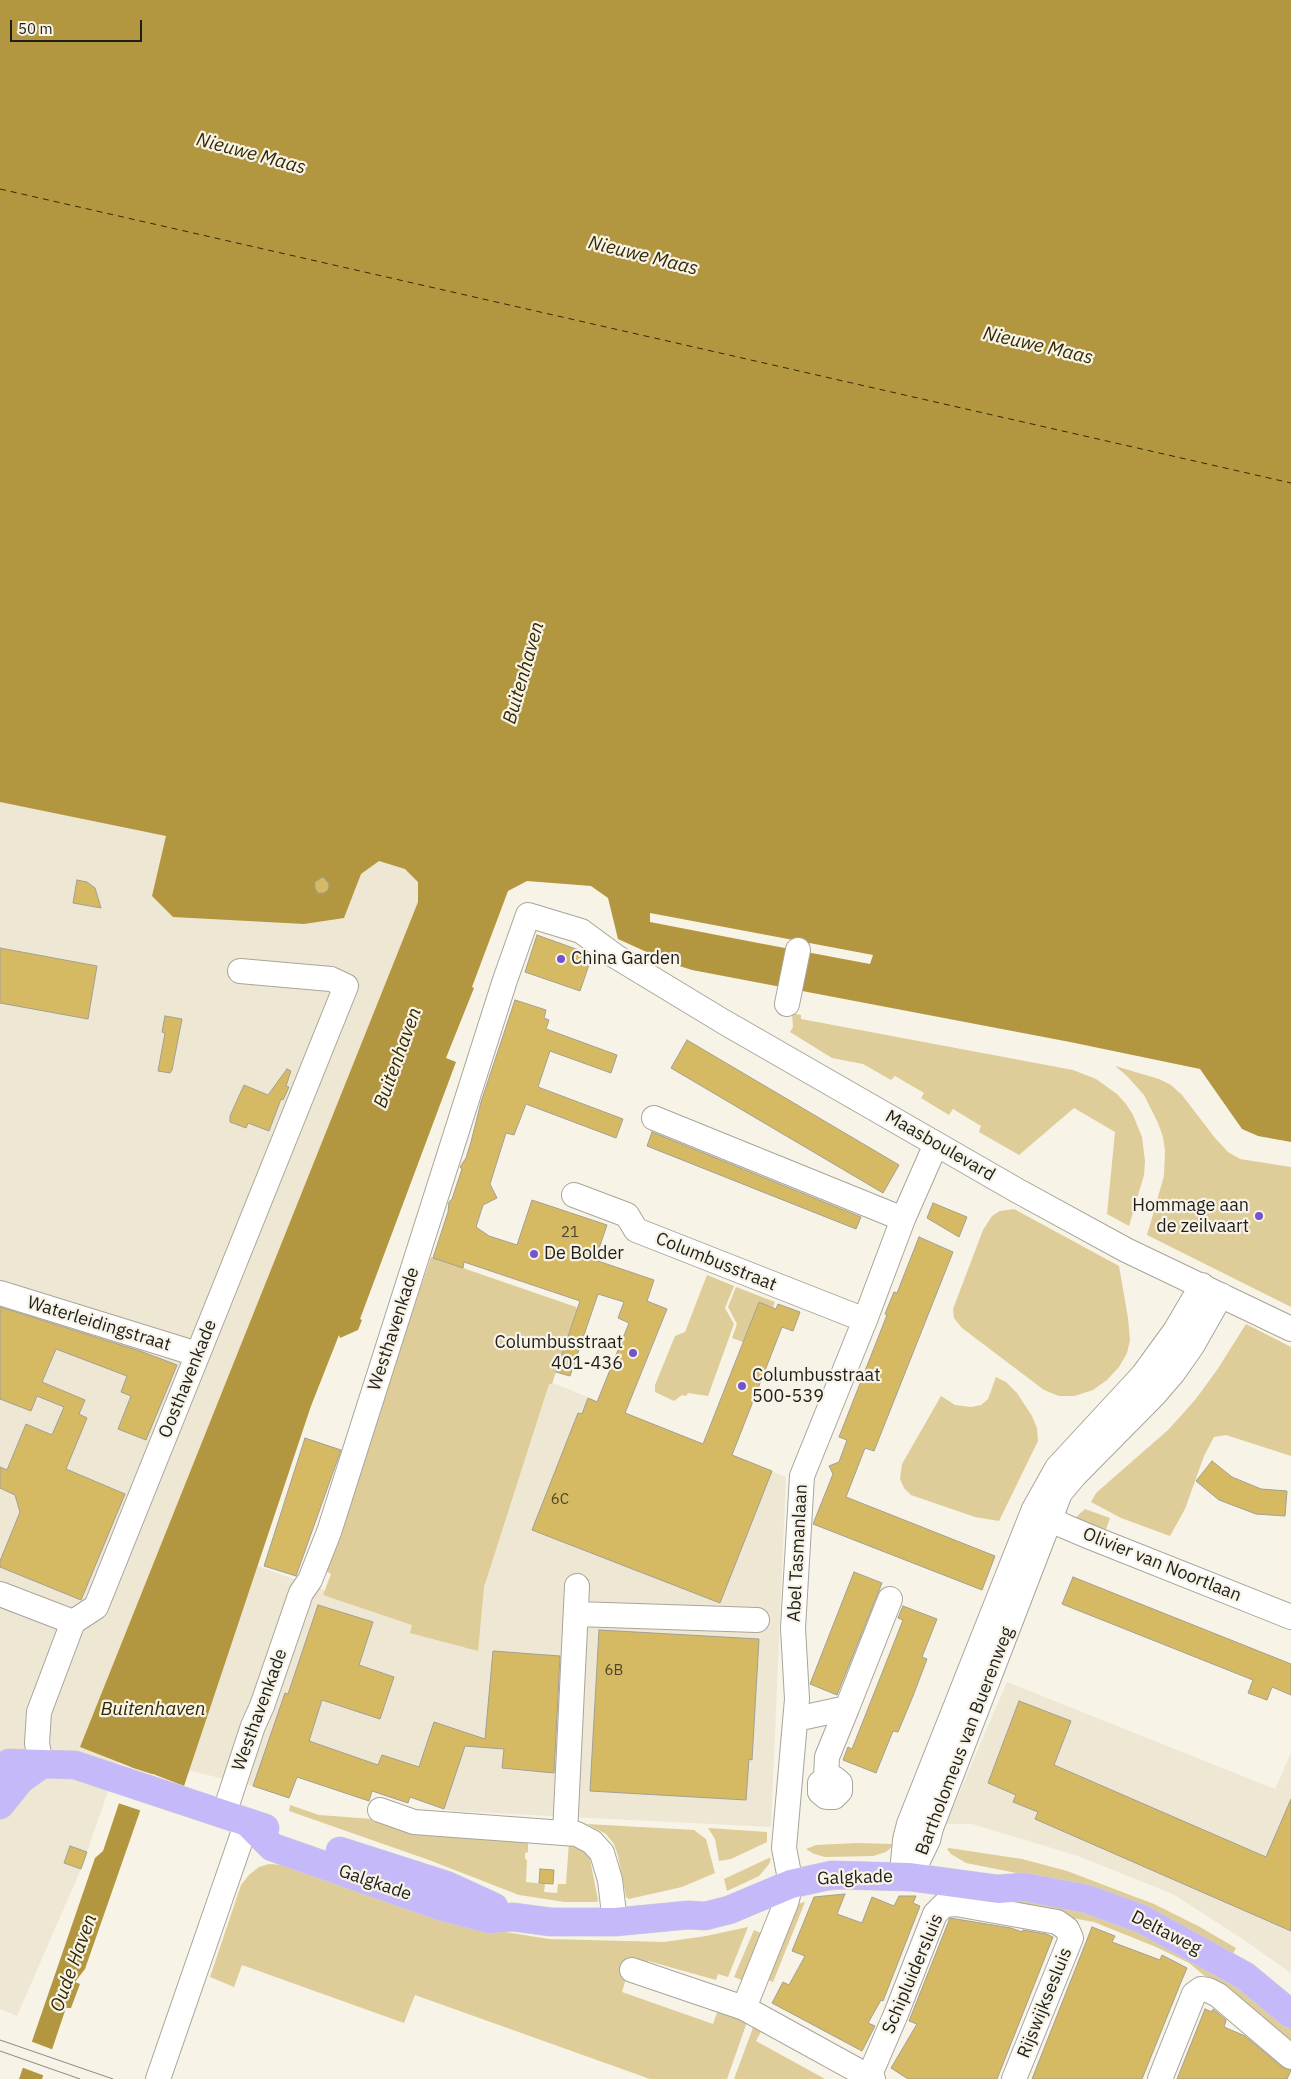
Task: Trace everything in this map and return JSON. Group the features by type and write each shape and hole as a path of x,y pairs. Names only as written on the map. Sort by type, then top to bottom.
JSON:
{"main road":[{"path":"0,1771 9,1763 75,1765 137,1787 236,1818"},
{"path":"0,1805 21,1779 41,1765"},
{"name":"Galgkade","path":"236,1818 272,1847 443,1907 490,1919 513,1917 551,1922 615,1922 688,1914 706,1916 729,1910 790,1878 910,1867"},
{"name":"Deltaweg","path":"910,1867 998,1889 1024,1887 1087,1899 1142,1918 1245,1976 1291,2014"}],"street":[{"name":"Westhavenkade","path":"158,2079 236,1818 253,1726 302,1593 310,1580 329,1532 505,980 528,915 581,931 600,944"},
{"name":"Maasboulevard","path":"600,944 615,956 716,1017 936,1144 1126,1250 1291,1329"},
{"path":"787,1004 798,950"},
{"name":"Oosthavenkade","path":"73,1622 96,1607 346,986 331,979 240,971"},
{"path":"654,1118 903,1219"},
{"name":"Abel Tasmanlaan","path":"790,1878 784,1848 797,1699 793,1628 802,1476 865,1320 903,1219 936,1144"},
{"name":"Columbusstraat","path":"574,1195 627,1215 636,1230 865,1320"},
{"name":"Bartholomeus van Buerenweg","path":"910,1867 928,1840 930,1828 1057,1468 1142,1375 1175,1331 1211,1290"},
{"name":"Waterleidingstraat","path":"0,1293 198,1354"},
{"name":"Olivier van Noortlaan","path":"1042,1514 1090,1537 1291,1617"},
{"path":"565,1833 577,1586"},
{"path":"0,1594 73,1622 39,1712 37,1743 41,1765"},
{"path":"826,1778 827,1757 890,1599"},
{"path":"576,1614 757,1620"},
{"path":"796,1719 847,1708"},
{"path":"380,1810 414,1822 577,1834 592,1842 602,1853 610,1880 615,1922"},
{"path":"744,2008 786,1903 790,1878"},
{"name":"Schipluidersluis","path":"871,2078 935,1914 944,1904 1009,1912"},
{"name":"Rijswijksesluis","path":"1009,1912 1057,1922 1067,1929 1071,1938 1014,2079"},
{"path":"632,1970 744,2008 871,2078"},
{"path":"1160,2079 1194,1994 1201,1989 1218,1995 1291,2057"}],"shaded area":[{"path":"0,769 460,852 201,1545 463,1641 548,1381 786,1477 771,1827 452,1811 410,1797 408,1803 372,1791 369,1801 297,1777 289,1798 253,1786 121,1754 81,1869 17,2016 0,2009"},
{"path":"792,1013 801,1015 801,1019 1073,1070 1096,1079 1117,1094 1126,1104 1142,1137 1145,1161 1144,1175 1129,1226 1107,1214 1115,1132 1074,1108 1019,1155 979,1132 981,1126 953,1109 949,1115 921,1098 924,1093 895,1076 891,1080 863,1064 832,1058 790,1032 793,1027"},
{"path":"1115,1066 1159,1079 1171,1085 1182,1095 1228,1152 1240,1159 1291,1167 1291,1307 1147,1235 1164,1176 1165,1151 1163,1137 1144,1095"},
{"path":"1014,1209 1119,1266 1130,1340 1127,1353 1119,1367 1107,1380 1093,1390 1074,1396 1059,1396 1044,1390 962,1328 954,1318 953,1309 983,1230 992,1216 1000,1211"},
{"path":"431,1257 576,1307 577,1309 552,1384 549,1384 484,1587 478,1651 410,1633 412,1625 323,1595 331,1574 324,1570"},
{"path":"707,1275 734,1286 725,1308 734,1324 708,1396 688,1393 686,1396 682,1395 674,1401 655,1392 655,1385 675,1336 685,1332"},
{"path":"736,1287 775,1302 773,1307 759,1302 743,1342 732,1338 737,1324 728,1307"},
{"path":"1246,1324 1291,1347 1291,1456 1226,1435 1214,1437 1204,1456 1185,1509 1170,1536 1121,1518 1091,1502 1096,1493 1168,1430 1195,1400 1217,1370"},
{"path":"996,1377 1006,1382 1017,1393 1032,1416 1037,1428 1038,1441 999,1521 975,1517 911,1495 904,1488 900,1479 902,1464 941,1396 955,1405 971,1407 981,1405 988,1399"},
{"path":"1085,1509 1110,1518 1105,1532 1074,1519"},
{"path":"1007,1682 1275,1789 1291,1753 1291,1973 1173,1894 1078,1856 972,1824 946,1824"},
{"path":"290,1805 319,1815 373,1819 374,1821 418,1834 528,1840 528,1852 525,1853 525,1859 527,1860 526,1882 545,1884 544,1892 557,1893 558,1884 566,1884 569,1842 576,1843 589,1854 598,1900 597,1902 565,1902 519,1895 429,1860 289,1811"},
{"path":"587,1824 694,1830 706,1839 715,1873 682,1887 629,1899 626,1897 614,1844 606,1834"},
{"path":"708,1828 767,1832 767,1842 731,1859 719,1861 715,1839"},
{"path":"893,1844 893,1846 886,1852 873,1856 825,1857 814,1854 806,1849 816,1845"},
{"path":"947,1849 1022,1859 1067,1871 1154,1904 1236,1948 1231,1958 1082,1886 966,1863 951,1854"},
{"path":"769,1858 771,1859 769,1864 759,1876 727,1891 724,1879"},
{"path":"269,1864 283,1865 449,1923 549,1939 664,1942 748,1927 728,1977 718,1974 716,1980 648,1961 646,1966 626,1978 622,1992 713,2024 718,2010 747,2022 727,2079 650,2079 415,1995 404,2023 242,1965 234,1987 210,1977 241,1885 259,1867"},
{"path":"843,1879 941,1884 1115,1917 1206,1964 1291,2027 1291,2047 1189,1963 1156,1947 1094,1922 921,1891 846,1889 816,1892"},
{"path":"805,1902 773,1982 764,1978 793,1905"},
{"path":"754,1930 763,1934 744,1981 734,1977"},
{"path":"754,2025 763,2028 756,2041 825,2079 734,2079"}],"water":[{"path":"0,0 1291,0 1291,1142 1258,1136 1242,1129 1200,1069 1070,1042 692,970 673,964 618,939 608,898 591,886 527,881 508,891 472,987 474,988 446,1058 456,1062 360,1319 362,1320 358,1330 340,1338 339,1335 311,1406 184,1786 153,1774 85,1969 75,1982 80,1984 71,2008 66,2008 42,2079 19,2079 95,1858 103,1851 131,1767 80,1747 418,902 418,882 405,869 379,861 361,874 344,918 304,924 173,917 152,896 166,836 0,802"}],"pier":[{"path":"650,913 873,955 870,964 753,942 650,922"},
{"path":"130,1767 155,1775 142,1811 118,1803"},
{"path":"30,2041 54,2050 45,2076 21,2067"}],"building":[{"path":"323,877 329,884 328,890 324,893 318,893 315,888 315,882"},
{"path":"77,880 87,882 95,888 101,908 73,903"},
{"path":"537,935 592,956 580,991 525,972"},
{"path":"0,948 97,966 88,1019 0,1003"},
{"path":"515,1000 546,1010 544,1018 549,1020 546,1029 617,1055 611,1073 550,1051 538,1087 623,1119 616,1138 526,1104 514,1135 506,1133 490,1184 497,1198 483,1205 476,1227 489,1236 517,1245 532,1200 607,1225 595,1260 654,1280 647,1301 667,1309 625,1413 703,1444 759,1302 776,1309 778,1304 800,1312 793,1331 782,1327 732,1455 772,1471 720,1603 532,1530 578,1413 582,1414 588,1398 597,1402 629,1323 618,1318 624,1302 598,1294 570,1376 556,1372 580,1301 464,1262 463,1268 433,1258 448,1212 449,1202 452,1199 462,1169 460,1167 466,1158 481,1102"},
{"path":"165,1016 182,1019 170,1073 158,1071 165,1033 162,1032"},
{"path":"687,1040 899,1165 883,1193 671,1068"},
{"path":"287,1069 291,1071 286,1086 289,1087 283,1100 281,1099 269,1131 248,1123 246,1128 230,1122 230,1116 244,1085 268,1095"},
{"path":"652,1132 861,1217 856,1229 647,1146"},
{"path":"933,1203 967,1217 959,1237 927,1218"},
{"path":"919,1237 953,1252 874,1451 865,1448 846,1497 995,1556 982,1590 813,1524 833,1474 829,1466 839,1462 847,1440 839,1437 887,1315 885,1314 894,1292 897,1293"},
{"path":"0,1307 140,1351 177,1365 146,1440 118,1429 131,1396 121,1392 127,1376 56,1349 42,1382 85,1400 79,1414 87,1418 66,1469 125,1494 81,1600 0,1567 0,1561 20,1512 15,1495 0,1488 0,1467 7,1470 26,1424 52,1435 64,1407 37,1396 31,1411 0,1399"},
{"path":"305,1438 341,1450 296,1576 264,1566"},
{"path":"1212,1461 1232,1477 1261,1489 1287,1491 1285,1516 1256,1514 1219,1500 1196,1481"},
{"path":"854,1572 882,1583 837,1695 810,1684"},
{"path":"1073,1577 1291,1664 1291,1695 1272,1687 1267,1700 1248,1693 1253,1680 1062,1604"},
{"path":"318,1605 373,1622 359,1665 394,1677 380,1719 322,1700 309,1741 378,1765 382,1755 419,1767 434,1722 485,1739 493,1651 560,1656 554,1773 502,1768 504,1749 465,1746 444,1809 410,1797 408,1803 372,1791 369,1801 297,1777 289,1798 253,1786 285,1693 288,1694"},
{"path":"903,1606 937,1619 922,1657 927,1659 913,1696 898,1732 893,1731 876,1773 843,1760 848,1747 852,1749 903,1620 898,1618"},
{"path":"599,1630 759,1639 752,1760 749,1759 746,1800 590,1791"},
{"path":"1019,1701 1071,1721 1054,1765 1266,1857 1291,1799 1291,1931 1035,1819 1038,1812 1013,1802 1016,1795 988,1783"},
{"path":"70,1846 87,1852 81,1869 64,1863"},
{"path":"540,1869 554,1870 553,1884 539,1883"},
{"path":"845,1894 837,1914 862,1923 872,1897 894,1906 899,1896 916,1896 913,1903 920,1906 883,2001 881,2000 868,2023 875,2026 862,2051 772,2003 783,1982 789,1985 805,1956 792,1951 814,1897"},
{"path":"950,1918 1011,1928 1022,1932 1023,1930 1046,1934 1053,1937 997,2079 908,2079 891,2068 917,2024 909,2021"},
{"path":"1092,1927 1115,1936 1112,1942 1160,1960 1162,1955 1187,1968 1142,2079 1032,2079"},
{"path":"1205,2009 1212,2012 1213,2009 1226,2020 1224,2027 1245,2036 1282,2067 1291,2070 1287,2079 1177,2079"}],"ferry route":[{"path":"0,189 1291,483"}],"tram line":[{"path":"0,2040 113,2079"},
{"path":"0,2051 80,2079"}],"place":[{"name":"China Garden","path":"561,959"},
{"name":"Hommage aan de zeilvaart","path":"1259,1216"},
{"name":"De Bolder","path":"534,1254"},
{"name":"Columbusstraat 401-436","path":"633,1353"},
{"name":"Columbusstraat 500-539","path":"742,1386"}],"water label":[{"name":"Nieuwe Maas","path":"251,154"},
{"name":"Nieuwe Maas","path":"643,256"},
{"name":"Nieuwe Maas","path":"1038,346"},
{"name":"Buitenhaven","path":"524,673"},
{"name":"Buitenhaven","path":"398,1058"},
{"name":"Buitenhaven","path":"153,1710"},
{"name":"Oude Haven","path":"74,1963"}]}
